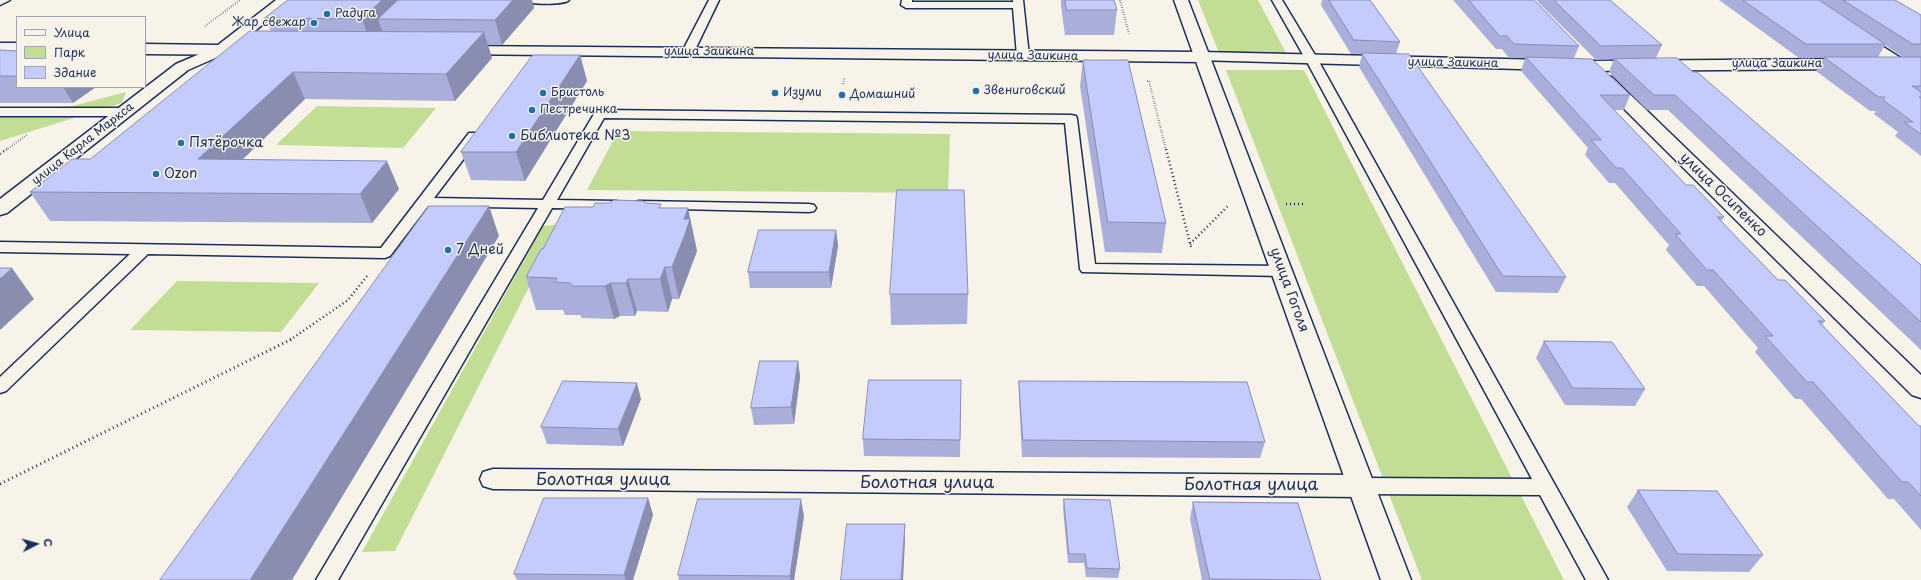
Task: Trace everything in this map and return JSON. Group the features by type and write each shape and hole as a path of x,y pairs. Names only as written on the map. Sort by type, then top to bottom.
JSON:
{"street":[{"name":"улица Карла Маркса","path":"0,209 182,67 223,49 285,0"},
{"name":"улица Гоголя","path":"1181,0 1396,580"},
{"path":"1841,25 1921,78"},
{"path":"0,48 16,48"},
{"path":"146,49 270,50"},
{"name":"улица Осипенко","path":"1575,49 1921,389"},
{"name":"улица Заикина","path":"444,51 533,57 688,52 1202,57 1591,66 1921,64"},
{"name":"Болотная улица","path":"493,479 1362,486"}],"lane":[{"path":"0,2 5,0"},
{"path":"528,0 564,0"},
{"path":"688,52 714,0"},
{"path":"907,0 906,5 1018,3 1023,56"},
{"path":"1277,0 1312,60 1597,580"},
{"path":"0,112 124,112"},
{"path":"327,580 600,114 1071,119 1088,268 1282,271"},
{"path":"0,247 385,253 484,122"},
{"path":"424,202 809,208"},
{"path":"0,388 144,249"},
{"path":"1362,486 1546,488"}],"path":[{"path":"205,26 240,0"},
{"path":"1120,0 1129,34 1123,37"},
{"path":"843,84 845,77 853,77"},
{"path":"1142,81 1149,81 1196,270"},
{"path":"0,484 287,342 348,300 385,253"}],"green space":[{"path":"1198,0 1258,0 1286,53 1219,53"},
{"path":"1226,70 1304,70 1564,580 1422,580"},
{"path":"126,92 122,103 0,141 0,111 72,106"},
{"path":"317,106 436,108 403,148 276,145"},
{"path":"618,131 950,134 948,193 587,190"},
{"path":"561,224 395,551 362,552 543,226"},
{"path":"177,281 319,283 281,332 130,330"}],"building":[{"path":"288,0 382,0 362,19 265,18"},
{"path":"398,0 513,0 495,20 378,19"},
{"path":"1065,0 1114,0 1117,10 1067,10"},
{"path":"1329,0 1370,0 1400,42 1354,40"},
{"path":"1469,0 1534,0 1579,46 1514,44 1507,36 1500,36"},
{"path":"1554,0 1610,0 1662,45 1601,46"},
{"path":"1743,0 1819,0 1885,44 1806,44"},
{"path":"1843,0 1895,0 1921,15 1921,44 1913,44"},
{"path":"250,31 484,32 446,74 293,72 198,159 387,161 360,194 30,192 72,159 90,159"},
{"path":"0,50 16,51 16,76 0,76"},
{"path":"1362,53 1409,54 1566,277 1503,276"},
{"path":"533,55 580,55 516,152 461,152"},
{"path":"1526,57 1592,59 1630,95 1600,95 1686,185 1693,185 1724,217 1717,217 1778,280 1785,280 1825,321 1818,321 1919,426 1921,426 1921,496 1908,482 1902,482 1813,382 1807,382 1765,336 1773,336 1713,270 1707,270 1675,234 1681,234 1622,168 1616,168 1591,140 1601,140"},
{"path":"1824,57 1921,57 1921,86 1912,86 1921,92 1921,97 1919,97 1921,98 1921,134 1904,122 1913,122 1883,100 1885,97 1879,97"},
{"path":"1677,58 1693,72 1697,72 1921,265 1921,322 1675,95 1654,95 1615,59"},
{"path":"1083,60 1128,60 1166,223 1108,222"},
{"path":"897,190 964,190 968,294 890,294"},
{"path":"614,200 643,201 646,203 661,204 659,208 688,208 684,219 690,219 684,237 672,267 665,267 660,279 628,279 626,283 611,283 605,286 573,286 570,283 555,282 557,278 526,277 541,249 543,249 565,207 593,207 595,203 609,203"},
{"path":"429,206 489,206 250,580 160,580"},
{"path":"759,230 836,230 829,272 748,272"},
{"path":"0,268 12,268 0,279"},
{"path":"1544,341 1612,342 1645,389 1573,388"},
{"path":"760,361 798,361 791,407 751,408"},
{"path":"869,380 961,380 960,440 863,439"},
{"path":"563,381 637,383 618,429 541,427"},
{"path":"1019,381 1247,382 1265,442 1023,440"},
{"path":"1638,490 1717,491 1763,555 1678,554"},
{"path":"544,498 648,498 624,575 514,574"},
{"path":"698,499 801,499 790,576 678,575"},
{"path":"1064,499 1110,500 1120,569 1087,568 1085,554 1069,554"},
{"path":"1193,502 1298,503 1321,580 1210,579"},
{"path":"847,524 905,524 901,580 841,580"}],"place":[{"name":"Радуга","path":"327,14"},
{"name":"Жар свежар","path":"314,23"},
{"name":"Звениговский","path":"976,91"},
{"name":"Бристоль","path":"543,93"},
{"name":"Изуми","path":"775,93"},
{"name":"Домашний","path":"842,95"},
{"name":"Пестречинка","path":"532,110"},
{"name":"Библиотека №3","path":"512,136"},
{"name":"Пятёрочка","path":"181,143"},
{"name":"Ozon","path":"156,174"},
{"name":"7 Дней","path":"448,250"}]}
